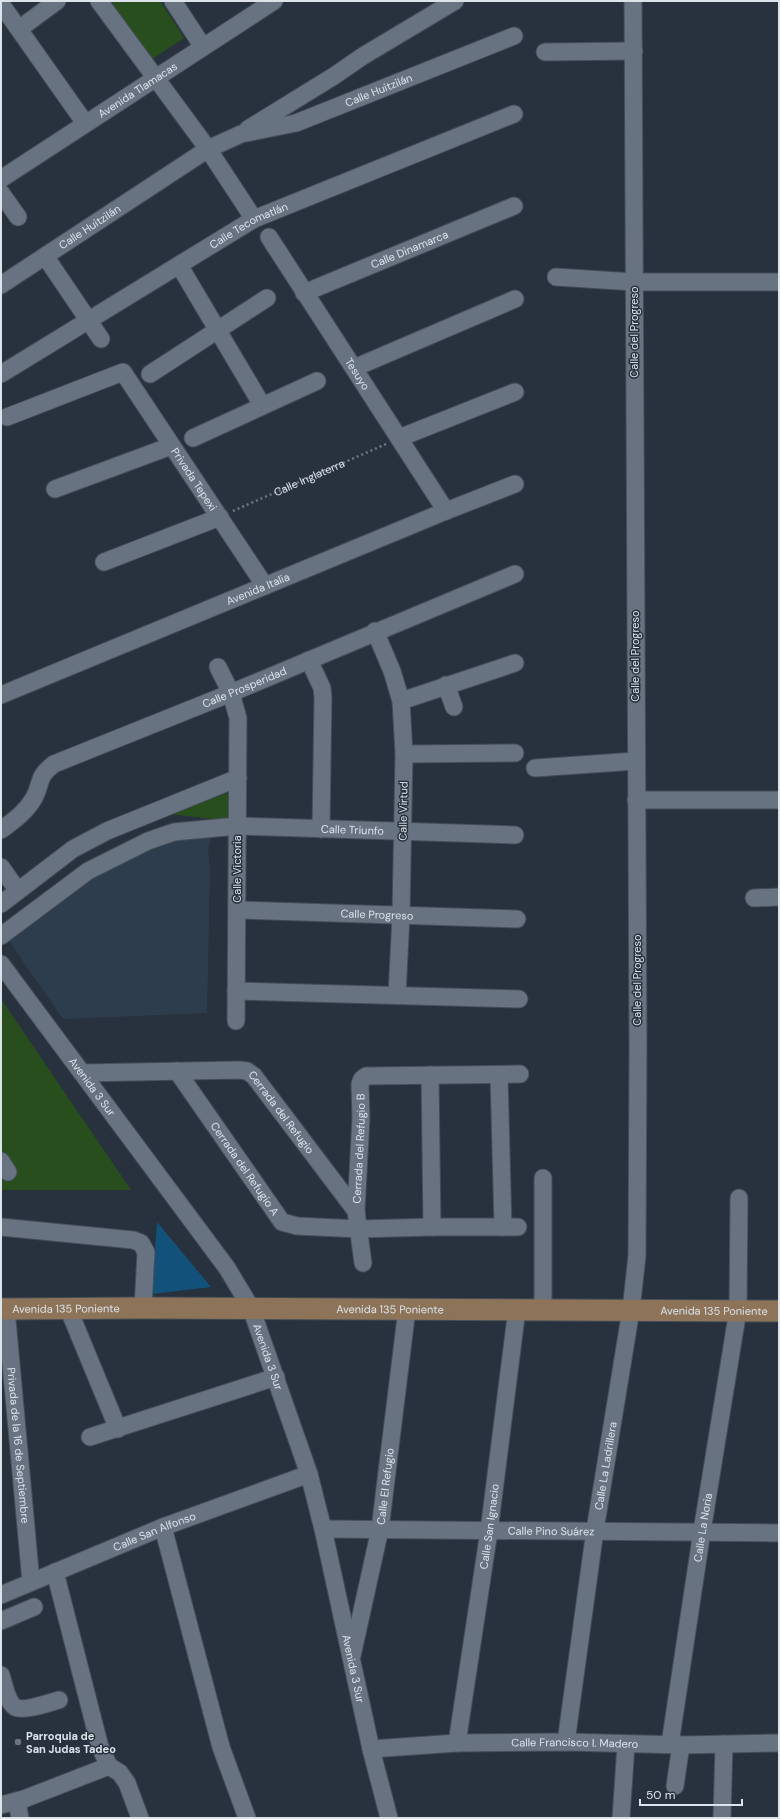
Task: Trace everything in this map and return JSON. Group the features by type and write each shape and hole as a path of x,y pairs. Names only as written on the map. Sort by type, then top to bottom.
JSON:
{"main road":[{"name":"Avenida 135 Poniente","path":"4,1309 251,1308 779,1310"}],"street":[{"path":"19,29 57,1"},
{"path":"100,1 208,149 254,219"},
{"path":"173,1 203,47"},
{"name":"Avenida Tlamacas","path":"1,179 274,1"},
{"name":"Calle Huitzilán","path":"1,285 208,149 241,134 334,76 363,56 455,1"},
{"name":"Calle del Progreso","path":"631,1310 637,1256 634,1"},
{"path":"1,4 85,124"},
{"name":"Calle Huitzilán","path":"241,134 296,123 514,36"},
{"path":"545,52 634,51"},
{"name":"Calle Tecomatlán","path":"1,374 254,219 514,114"},
{"path":"1,193 18,217"},
{"name":"Calle Dinamarca","path":"304,293 514,206"},
{"name":"Tesuyo","path":"269,237 446,511"},
{"path":"45,256 101,339"},
{"path":"179,265 262,405"},
{"path":"556,277 634,282 779,282"},
{"path":"150,374 267,298"},
{"path":"354,368 514,299"},
{"name":"Privada Tepexi","path":"7,417 123,372 265,586"},
{"path":"193,438 316,381"},
{"path":"399,438 515,392"},
{"path":"55,489 171,446"},
{"name":"Avenida Italia","path":"1,695 446,511 515,484"},
{"path":"104,562 220,517"},
{"name":"Calle Prosperidad","path":"1,830 24,812 35,796 40,777 54,764 231,693 375,631 515,574"},
{"name":"Calle Virtud","path":"375,631 392,671 401,700 404,754 403,831 397,996"},
{"path":"309,660 322,688 323,697 321,828"},
{"path":"401,700 515,663"},
{"path":"218,667 231,693"},
{"path":"446,685 454,707"},
{"name":"Calle Victoria","path":"231,693 238,718 236,1021"},
{"path":"404,754 515,753"},
{"path":"535,768 636,761"},
{"path":"1,904 73,849 107,831 238,778"},
{"path":"636,800 779,800"},
{"path":"163,808 174,832"},
{"name":"Calle Triunfo","path":"1,936 88,871 148,841 174,832 237,826 515,835"},
{"path":"1,867 18,891"},
{"path":"754,898 779,897"},
{"name":"Calle Progreso","path":"237,910 518,919"},
{"name":"Avenida 3 Sur","path":"1,964 227,1268 251,1308 309,1474 323,1529 371,1749 389,1818"},
{"path":"236,990 519,999"},
{"name":"Cerrada del Refugio A","path":"177,1071 282,1222 298,1226 359,1229 510,1227 499,1075"},
{"name":"Cerrada del Refugio","path":"82,1072 247,1071 254,1076 356,1211"},
{"path":"432,1227 430,1075 520,1074"},
{"name":"Cerrada del Refugio B","path":"363,1263 356,1211 360,1154 360,1084 362,1079 366,1076 430,1075"},
{"path":"542,1310 543,1178"},
{"name":"Calle La Noria","path":"675,1786 675,1745 702,1531 738,1310 739,1198"},
{"path":"1,1227 133,1240 141,1243 146,1252 143,1308"},
{"path":"68,1308 118,1429"},
{"name":"Privada de la 16 de Septiembre","path":"4,1309 31,1582"},
{"name":"Calle El Refugio","path":"351,1661 380,1529 407,1309"},
{"name":"Calle San Ignacio","path":"457,1743 489,1531 517,1309"},
{"name":"Calle La Ladrillera","path":"566,1742 595,1530 631,1310"},
{"path":"90,1437 276,1377"},
{"name":"Calle San Alfonso","path":"1,1595 163,1527 309,1474"},
{"path":"163,1527 221,1747 246,1818"},
{"name":"Calle Pino Suárez","path":"323,1529 489,1531 595,1530 779,1533"},
{"path":"56,1572 100,1747 109,1766 120,1773 127,1783 140,1818"},
{"path":"1,1621 34,1607"},
{"path":"1,1675 10,1701 15,1707 22,1709 59,1700"},
{"name":"Calle Francisco I. Madero","path":"371,1749 457,1743 566,1742 626,1745 779,1743"},
{"path":"722,1818 724,1744"},
{"path":"621,1818 626,1745"},
{"path":"12,1808 109,1766"}],"path":[{"name":"Calle Inglaterra","path":"220,517 399,438"}],"shaded area":[{"path":"214,829 208,849 210,869 207,1013 63,1019 5,935 134,847"}],"green space":[{"path":"109,1 160,1 184,38 151,60"},
{"path":"233,791 231,821 169,814"},
{"path":"1,999 131,1190 1,1190"}],"water":[{"path":"157,1222 211,1287 152,1294"}],"place":[{"name":"Parroquia de San Judas Tadeo","path":"18,1742"}]}
